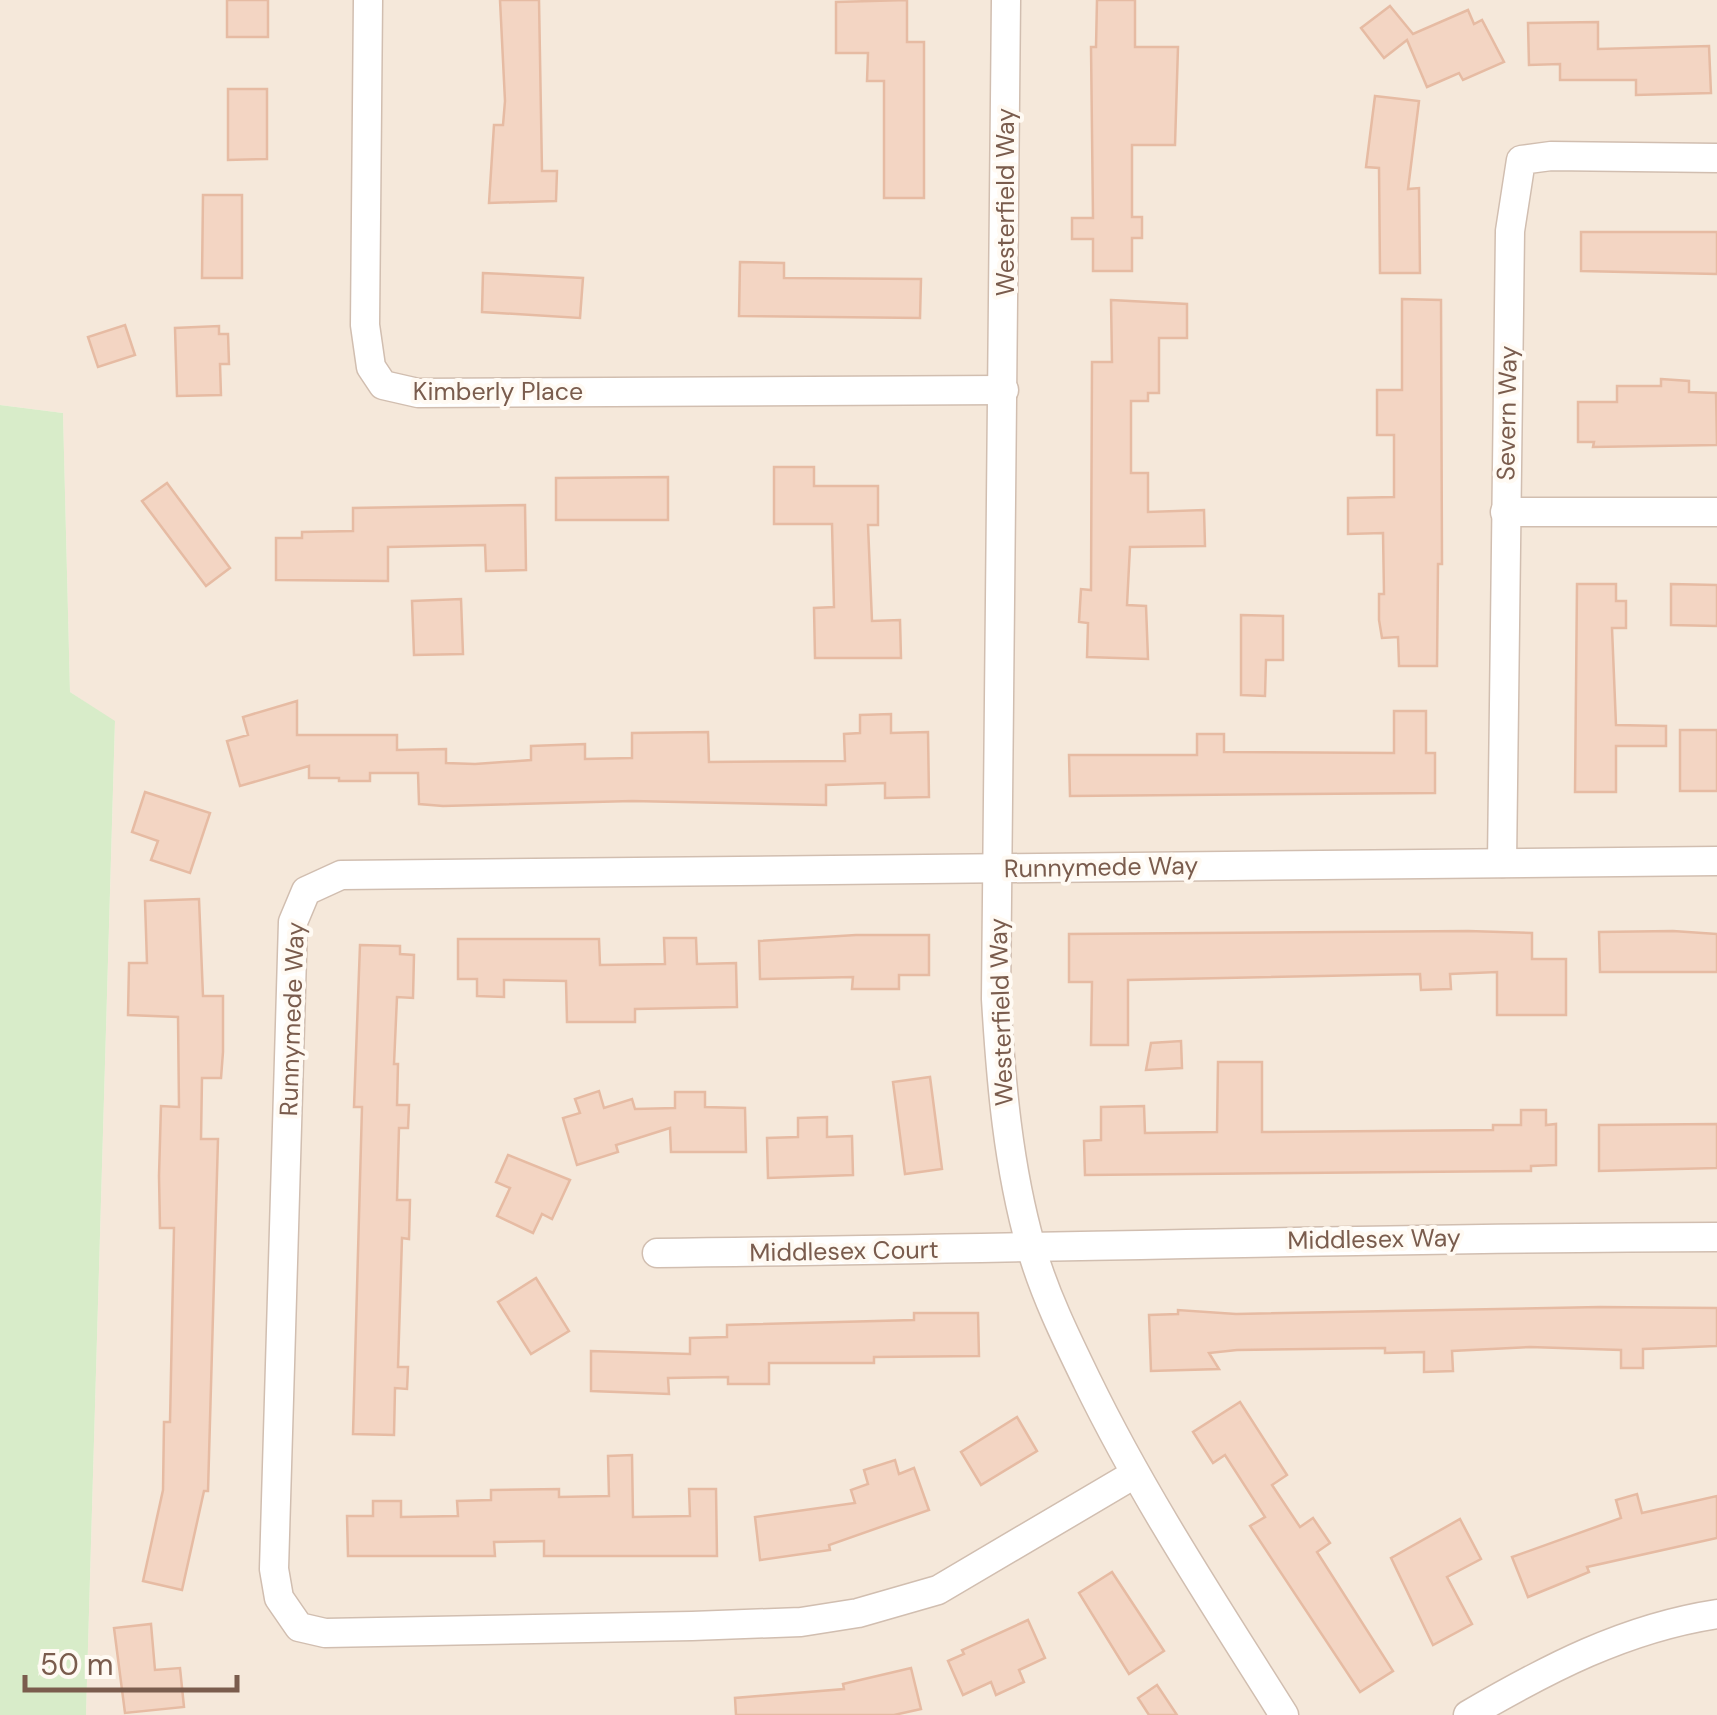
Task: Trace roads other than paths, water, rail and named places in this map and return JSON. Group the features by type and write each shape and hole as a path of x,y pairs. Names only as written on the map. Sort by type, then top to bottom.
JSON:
{"street":[{"name":"Kimberly Place","path":"368,0 365,325 371,367 383,385 418,394 1004,390"},
{"name":"Westerfield Way","path":"1006,0 997,868 1001,1088 1031,1249 1070,1346 1133,1475 1284,1715"},
{"name":"Severn Way","path":"1502,862 1510,231 1522,160 1551,156 1717,158"},
{"path":"1505,512 1717,512"},
{"name":"Runnymede Way","path":"1133,1475 938,1590 900,1603 820,1619 692,1626 325,1632 298,1627 280,1598 274,1569 293,942 297,908 306,891 341,875 1717,862"},
{"name":"Middlesex Way","path":"1031,1249 1379,1238 1717,1237"},
{"name":"Middlesex Court","path":"657,1253 1031,1249"},
{"path":"1468,1715 1589,1650 1648,1628 1717,1614"}]}
